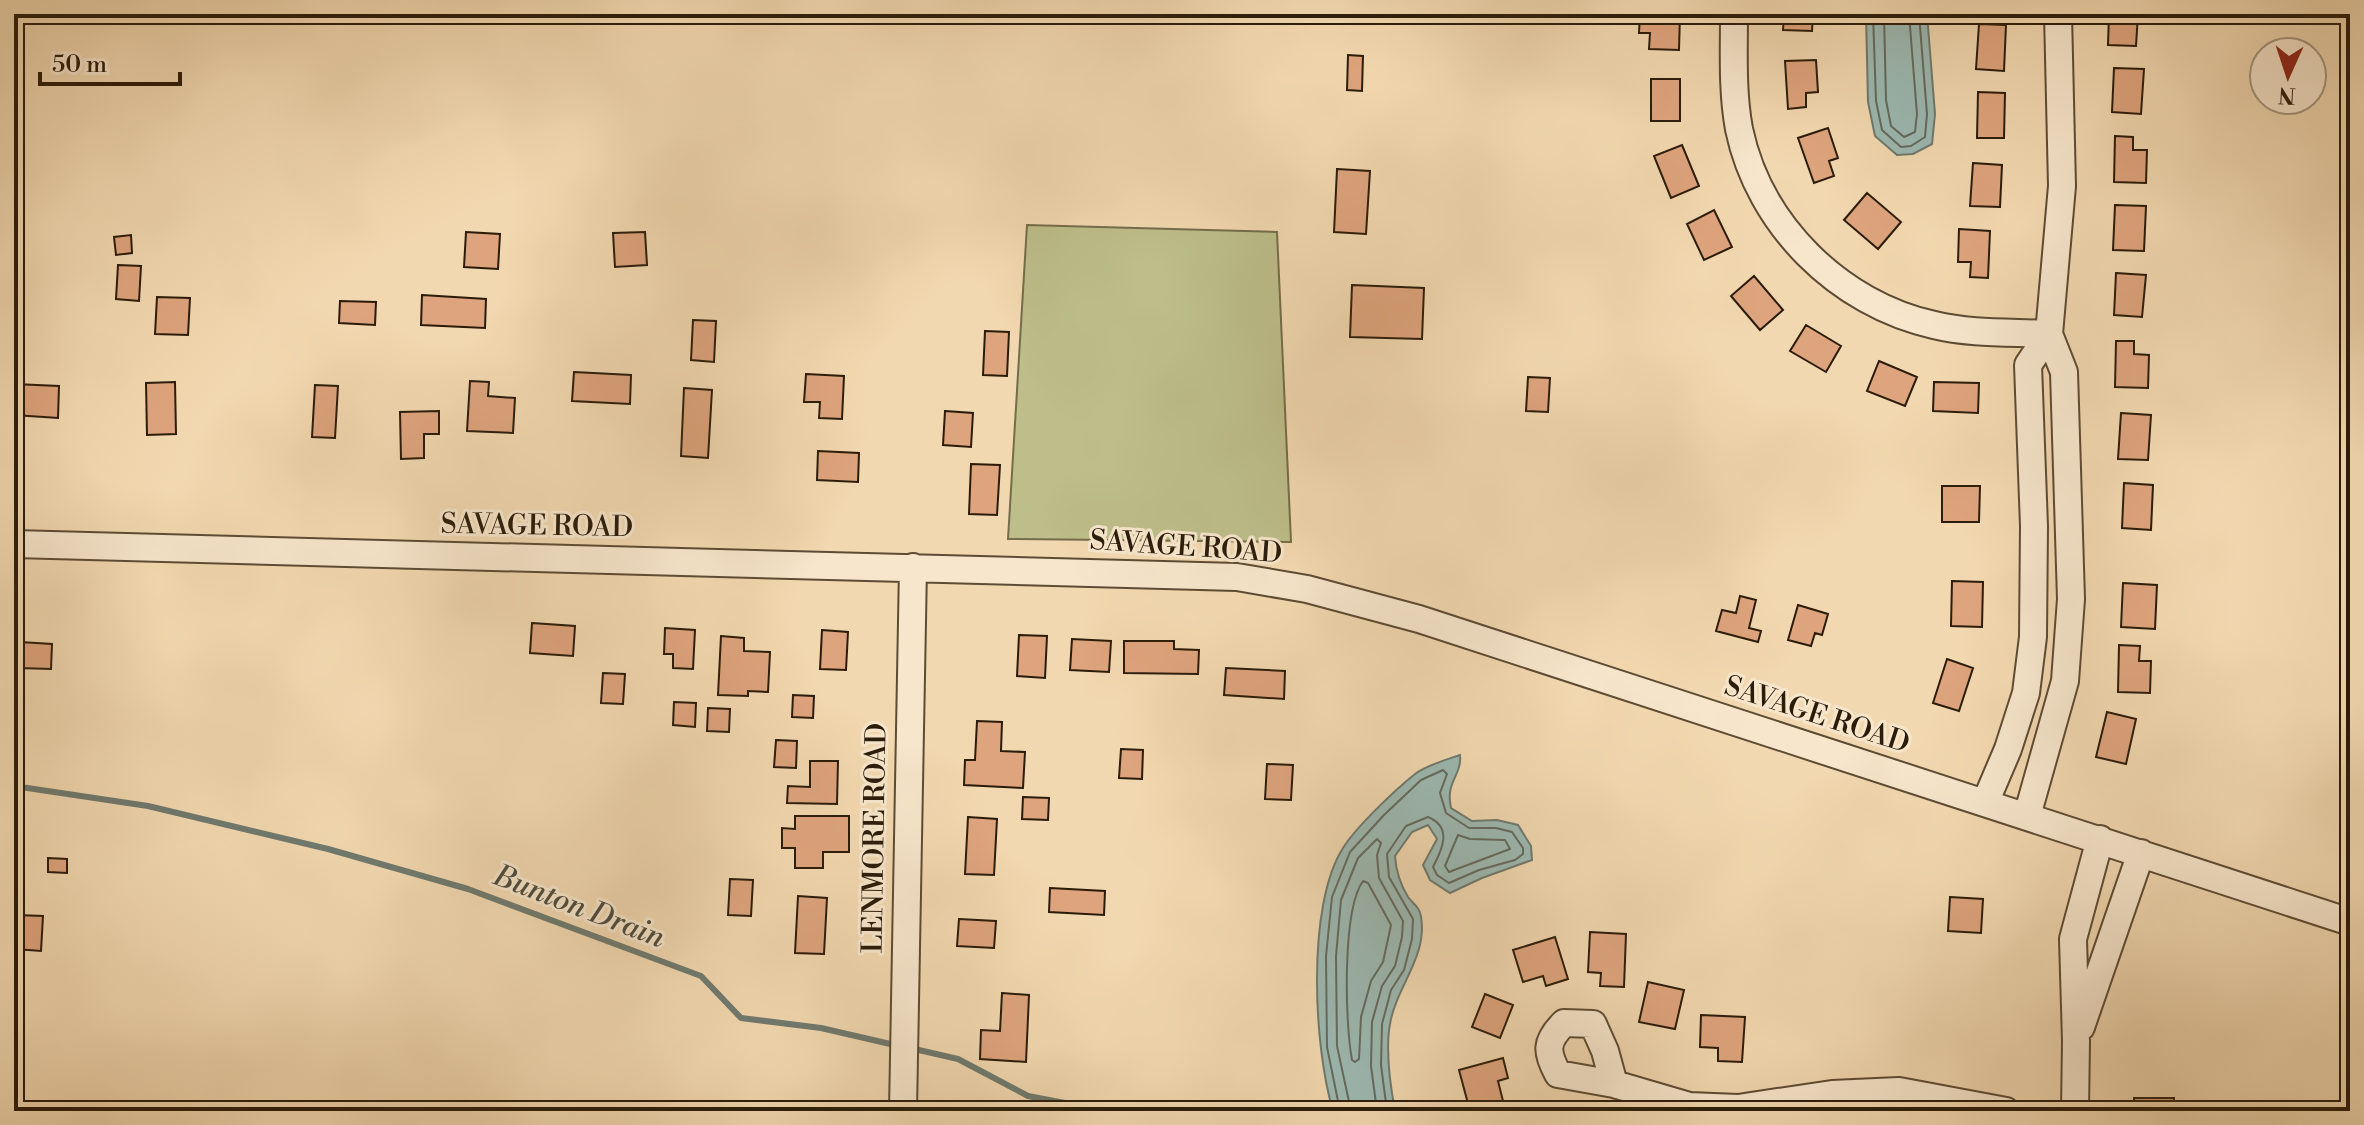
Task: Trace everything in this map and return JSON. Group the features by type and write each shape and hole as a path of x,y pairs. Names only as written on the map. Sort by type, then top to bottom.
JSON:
{"street":[{"path":"1734,14 1734,90 1745,151 1763,195 1786,230 1810,258 1852,292 1899,315 1969,331 2049,334"},
{"path":"2027,816 2065,681 2071,599 2064,372 2049,334 2062,186 2058,14"},
{"path":"1985,803 2008,749 2026,693 2035,598 2028,365 2049,334"},
{"name":"SAVAGE ROAD","path":"14,544 1237,577 1307,589 1419,619 2350,922"},
{"name":"LENMORE ROAD","path":"903,1111 913,567"},
{"path":"2035,598 2071,599"},
{"path":"2075,1111 2073,939 2100,839"},
{"path":"2076,1041 2141,853"},
{"path":"1614,1084 1689,1106 1738,1108 1832,1094 1899,1091 2006,1111"}],"green space":[{"path":"1027,225 1277,232 1291,542 1008,539"}],"water":[{"path":"1866,14 1927,14 1935,114 1932,144 1913,154 1897,155 1875,136 1868,102"},
{"path":"1460,755 1459,768 1450,791 1451,808 1472,821 1497,820 1518,825 1531,846 1532,860 1450,893 1430,880 1423,865 1437,839 1428,825 1412,832 1395,856 1403,887 1418,908 1422,931 1416,958 1398,997 1390,1024 1388,1056 1395,1111 1333,1111 1321,1051 1317,978 1323,905 1331,873 1349,839 1397,789 1425,768"}],"building":[{"path":"1640,14 1680,14 1679,50 1649,49 1650,33 1639,33"},
{"path":"1784,14 1813,14 1812,31 1783,30"},
{"path":"2109,14 2138,14 2136,46 2108,45"},
{"path":"1979,24 2006,25 2004,71 1976,69"},
{"path":"1348,55 1363,56 1362,91 1347,90"},
{"path":"1816,60 1818,92 1806,93 1806,107 1788,109 1785,61"},
{"path":"2114,68 2144,69 2141,114 2112,112"},
{"path":"1651,79 1680,79 1680,121 1651,121"},
{"path":"1978,92 2005,93 2004,138 1977,138"},
{"path":"1828,128 1838,158 1829,161 1834,176 1814,183 1798,138"},
{"path":"2115,136 2133,137 2133,150 2147,150 2146,183 2114,182"},
{"path":"1682,145 1699,186 1671,198 1654,156"},
{"path":"1973,163 2002,165 2000,207 1970,206"},
{"path":"1337,169 1370,171 1366,234 1334,232"},
{"path":"1867,193 1901,222 1878,249 1844,220"},
{"path":"2115,205 2146,206 2144,251 2113,250"},
{"path":"1714,210 1732,247 1704,260 1687,224"},
{"path":"1959,229 1990,231 1988,278 1970,277 1971,262 1958,262"},
{"path":"466,232 500,234 498,269 464,267"},
{"path":"645,232 647,265 615,267 613,233"},
{"path":"131,235 132,253 116,255 114,237"},
{"path":"118,265 141,266 139,301 116,299"},
{"path":"2116,273 2146,275 2142,317 2114,315"},
{"path":"1754,276 1783,310 1760,330 1731,296"},
{"path":"1352,285 1424,288 1422,339 1350,337"},
{"path":"422,295 486,299 485,328 421,325"},
{"path":"157,297 190,298 188,335 155,334"},
{"path":"340,301 376,302 375,325 339,323"},
{"path":"693,320 716,321 714,362 691,360"},
{"path":"1806,325 1841,346 1826,372 1790,351"},
{"path":"985,331 1009,332 1007,376 983,375"},
{"path":"2116,341 2134,341 2134,354 2149,355 2148,388 2115,387"},
{"path":"1879,361 1917,377 1905,406 1867,391"},
{"path":"574,372 631,375 630,404 572,401"},
{"path":"806,374 844,376 842,419 819,418 820,402 804,402"},
{"path":"1528,377 1550,378 1548,412 1526,411"},
{"path":"470,381 489,382 488,396 515,398 513,433 467,431"},
{"path":"175,382 176,434 147,435 146,383"},
{"path":"1934,382 1979,383 1978,413 1933,411"},
{"path":"14,384 59,386 58,418 14,415"},
{"path":"315,385 338,386 335,438 312,437"},
{"path":"684,388 712,390 708,458 681,456"},
{"path":"439,411 439,434 424,434 424,458 401,459 400,412"},
{"path":"945,411 973,413 971,447 943,445"},
{"path":"2121,413 2151,415 2148,460 2118,459"},
{"path":"818,451 859,453 858,482 817,480"},
{"path":"971,464 1000,465 997,515 969,514"},
{"path":"2124,483 2153,485 2151,530 2122,528"},
{"path":"1942,486 1980,486 1979,522 1942,522"},
{"path":"1952,581 1983,582 1982,627 1951,626"},
{"path":"2123,583 2157,585 2155,629 2121,627"},
{"path":"1740,596 1756,600 1749,628 1761,631 1758,642 1716,631 1722,610 1736,613"},
{"path":"1798,605 1828,614 1822,635 1815,633 1811,646 1788,640"},
{"path":"532,623 575,626 573,656 530,653"},
{"path":"665,628 695,630 693,669 673,668 673,654 664,654"},
{"path":"822,630 848,632 846,670 820,669"},
{"path":"1019,635 1047,636 1045,678 1017,676"},
{"path":"721,636 744,638 744,651 770,652 768,692 748,691 748,696 718,695"},
{"path":"1072,639 1111,641 1109,672 1070,670"},
{"path":"1124,641 1174,641 1174,649 1199,650 1198,674 1124,673"},
{"path":"20,642 52,644 51,669 18,668"},
{"path":"2119,645 2140,646 2139,661 2151,661 2150,693 2118,692"},
{"path":"1947,659 1973,668 1959,711 1933,703"},
{"path":"1226,668 1285,671 1284,699 1224,695"},
{"path":"603,673 625,674 623,704 601,703"},
{"path":"793,695 814,696 813,718 792,717"},
{"path":"674,702 696,703 695,727 673,725"},
{"path":"708,708 730,709 729,732 707,731"},
{"path":"2107,712 2136,719 2126,764 2096,757"},
{"path":"977,721 1002,722 1001,751 1025,752 1023,788 964,785 965,760 975,760"},
{"path":"776,740 797,741 796,768 774,767"},
{"path":"1121,749 1143,750 1142,779 1119,778"},
{"path":"810,761 838,761 837,804 787,803 788,786 810,787"},
{"path":"1267,764 1293,765 1291,800 1265,799"},
{"path":"1023,797 1049,798 1048,820 1022,819"},
{"path":"795,816 849,816 849,852 823,852 823,868 795,868 795,848 782,848 782,828 795,829"},
{"path":"968,817 997,819 994,875 965,874"},
{"path":"48,858 67,859 67,873 48,872"},
{"path":"730,879 753,880 751,916 728,915"},
{"path":"1050,888 1105,891 1104,915 1049,912"},
{"path":"798,896 827,898 824,954 795,953"},
{"path":"1950,897 1983,899 1981,933 1948,931"},
{"path":"17,915 43,916 41,951 15,949"},
{"path":"959,919 996,921 994,948 957,946"},
{"path":"1590,932 1626,934 1624,987 1600,986 1601,973 1588,972"},
{"path":"1555,937 1568,979 1546,986 1543,976 1523,982 1513,950"},
{"path":"1648,982 1684,990 1675,1029 1639,1022"},
{"path":"1002,993 1029,995 1026,1062 980,1059 981,1030 1000,1031"},
{"path":"1485,994 1513,1005 1500,1038 1472,1027"},
{"path":"1701,1015 1745,1017 1742,1062 1718,1061 1718,1048 1700,1047"},
{"path":"1503,1058 1508,1078 1498,1081 1504,1105 1470,1111 1459,1070"},
{"path":"2134,1098 2174,1098 2173,1111 2134,1111"}],"waterway":[{"name":"Bunton Drain","path":"14,786 148,806 328,849 468,889 701,976 741,1018 821,1028 899,1046"},
{"name":"Bunton Drain","path":"910,1048 958,1059 1028,1096 1107,1111"}]}
